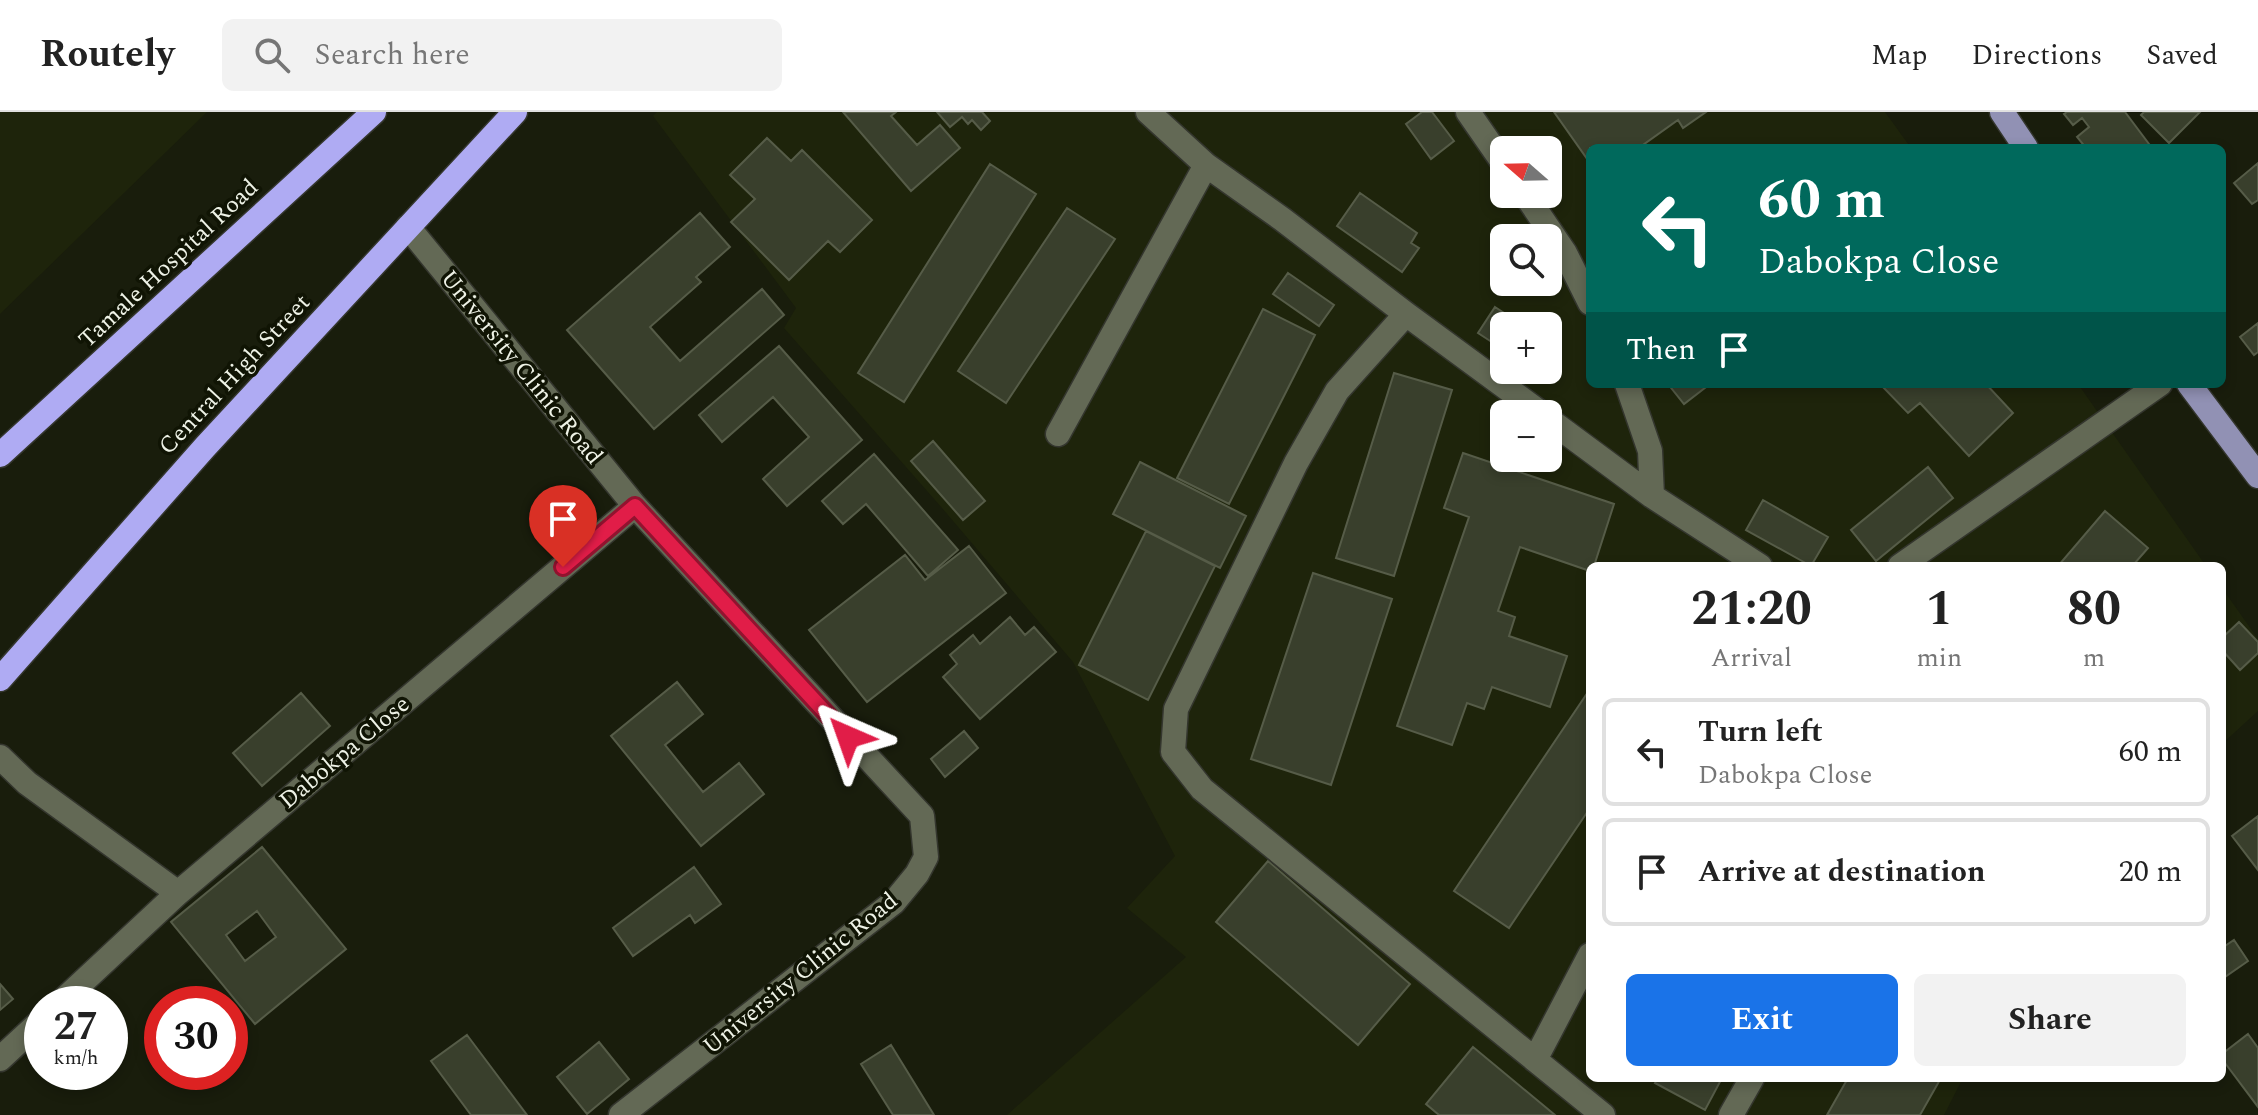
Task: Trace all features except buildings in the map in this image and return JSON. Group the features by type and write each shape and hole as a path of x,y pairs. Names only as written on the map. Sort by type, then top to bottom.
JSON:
{"highway":[{"name":"Tamale Hospital Road","path":"0,455 374,112"},
{"name":"Central High Street","path":"0,679 205,447 515,112"}],"main road":[{"path":"2002,112 2023,144"},
{"path":"2192,388 2258,476"}],"street":[{"path":"1468,112 1490,144"},
{"path":"1153,113 1206,165 1523,400"},
{"path":"1058,434 1206,165"},
{"path":"1534,208 1565,253 1586,295"},
{"name":"University Clinic Road","path":"408,227 635,506 922,816 926,857 917,874 894,902 621,1115"},
{"path":"1406,314 1337,391 1296,463 1176,709 1173,752 1202,789 1603,1115"},
{"path":"1628,388 1650,451 1652,496"},
{"path":"1906,562 2154,388"},
{"path":"1562,429 1652,496 1754,562"},
{"name":"Dabokpa Close","path":"78,986 178,893 635,506"},
{"path":"0,757 27,783 178,893"},
{"path":"1535,1060 1586,963"},
{"path":"0,1059 24,1037"},
{"path":"1731,1115 1750,1082"}],"shaded area":[{"path":"0,112 207,112 0,314"},
{"path":"657,112 1885,112 1908,144 1586,144 1586,388 2081,388 2203,562 1586,562 1586,1082 1961,1082 1944,1115 1007,1115 1186,957 1127,908 1175,856 1073,662 784,328 796,308 653,116"},
{"path":"2226,594 2258,639 2258,711 2226,740"}],"route":[{"path":"563,567 635,506 848,737"}]}
